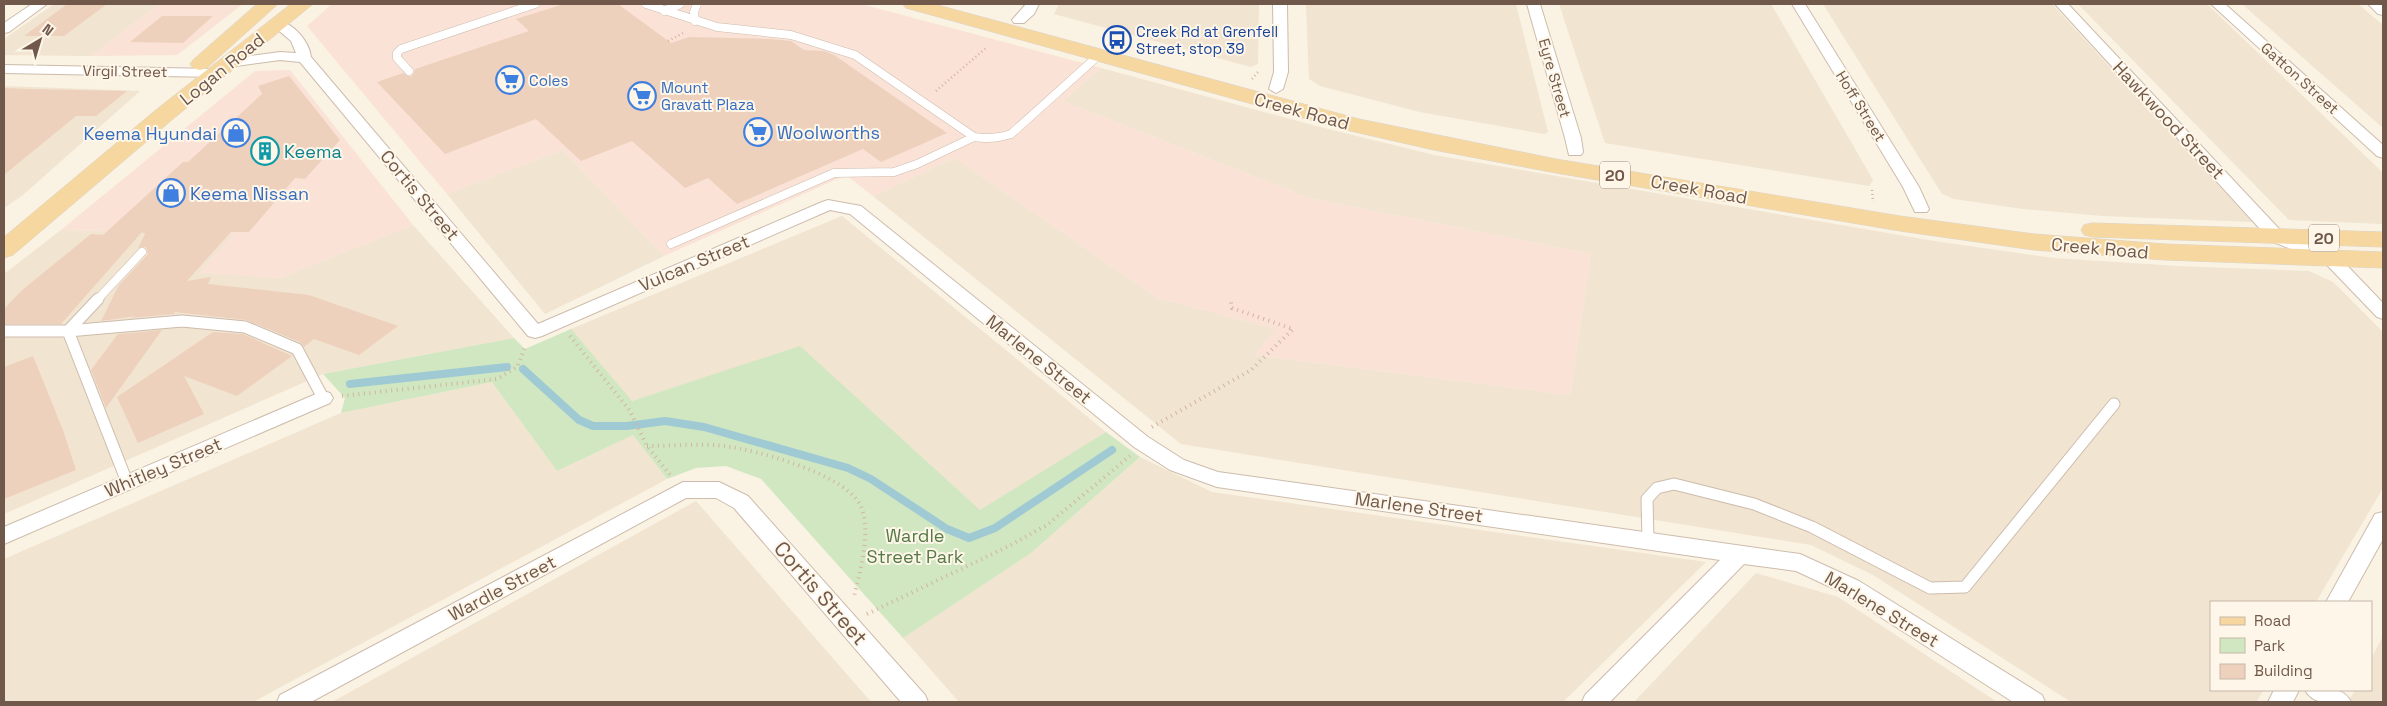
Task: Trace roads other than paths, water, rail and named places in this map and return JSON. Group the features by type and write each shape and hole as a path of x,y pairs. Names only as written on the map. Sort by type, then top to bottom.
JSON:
{"main road":[{"name":"Logan Road","path":"4,229 268,4"},
{"name":"Logan Road","path":"4,250 303,4"},
{"name":"Creek Road","path":"913,4 1354,125 1425,142 1930,228 2032,242 2144,252 2383,260"},
{"name":"Creek Road","path":"961,4 1025,12 1276,89 1417,124 1575,152 2050,228 2383,240"}],"street":[{"path":"4,29 40,4"},
{"path":"1276,89 1281,72 1280,4"},
{"name":"Eyre Street","path":"1533,4 1573,138 1575,152"},
{"name":"Hoff Street","path":"1798,4 1911,187 1922,209"},
{"name":"Hawkwood Street","path":"2061,4 2277,237"},
{"name":"Gatton Street","path":"2217,4 2383,153"},
{"path":"2374,4 2383,11"},
{"name":"Cortis Street","path":"278,24 292,34 304,48 304,58 535,332"},
{"path":"223,68 272,57 304,58"},
{"name":"Virgil Street","path":"4,70 190,72 223,68"},
{"name":"Vulcan Street","path":"535,332 828,205 855,210"},
{"name":"Marlene Street","path":"855,210 1141,442 1177,465 1217,479 1800,562 1851,587 2033,702"},
{"path":"2277,237 2331,259 2383,313"},
{"name":"Whitley Street","path":"4,536 323,398"},
{"name":"Wardle Street","path":"289,702 683,490 720,490"},
{"name":"Cortis Street","path":"720,490 741,502 916,702"},
{"path":"2338,601 2383,520"},
{"path":"1594,702 1741,553"},
{"path":"2280,702 2286,691"},
{"path":"2319,691 2339,702"}],"lane":[{"path":"409,71 397,58 397,53 401,49 535,4"},
{"path":"656,6 680,4"},
{"path":"695,21 694,12 697,4"},
{"path":"656,6 695,21 729,29 791,35 856,55 974,137"},
{"path":"671,244 834,174 850,170 885,173 904,169 974,137 1002,138 1011,134 1099,55"},
{"path":"68,331 142,252"},
{"path":"4,331 68,331 182,321 245,327 297,349 323,398"},
{"path":"68,331 127,482"},
{"path":"1648,540 1647,499 1656,488 1674,484 1754,504 1804,524 1930,588 1944,590 1965,587 2114,404"}],"waterway":[{"path":"350,384 507,367"},
{"path":"523,369 579,420 593,426 627,426 665,421 704,427 848,468 871,479 947,529 969,538 995,528 1112,450"}],"place":[{"name":"Creek Rd at Grenfell Street, stop 39","path":"1117,40"},
{"name":"Coles","path":"510,80"},
{"name":"Mount Gravatt Plaza","path":"642,96"},
{"name":"Woolworths","path":"758,132"},
{"name":"Keema Hyundai","path":"236,133"},
{"name":"Keema","path":"265,151"},
{"name":"Keema Nissan","path":"171,193"}],"park label":[{"name":"Wardle Street Park","path":"915,545"}]}
